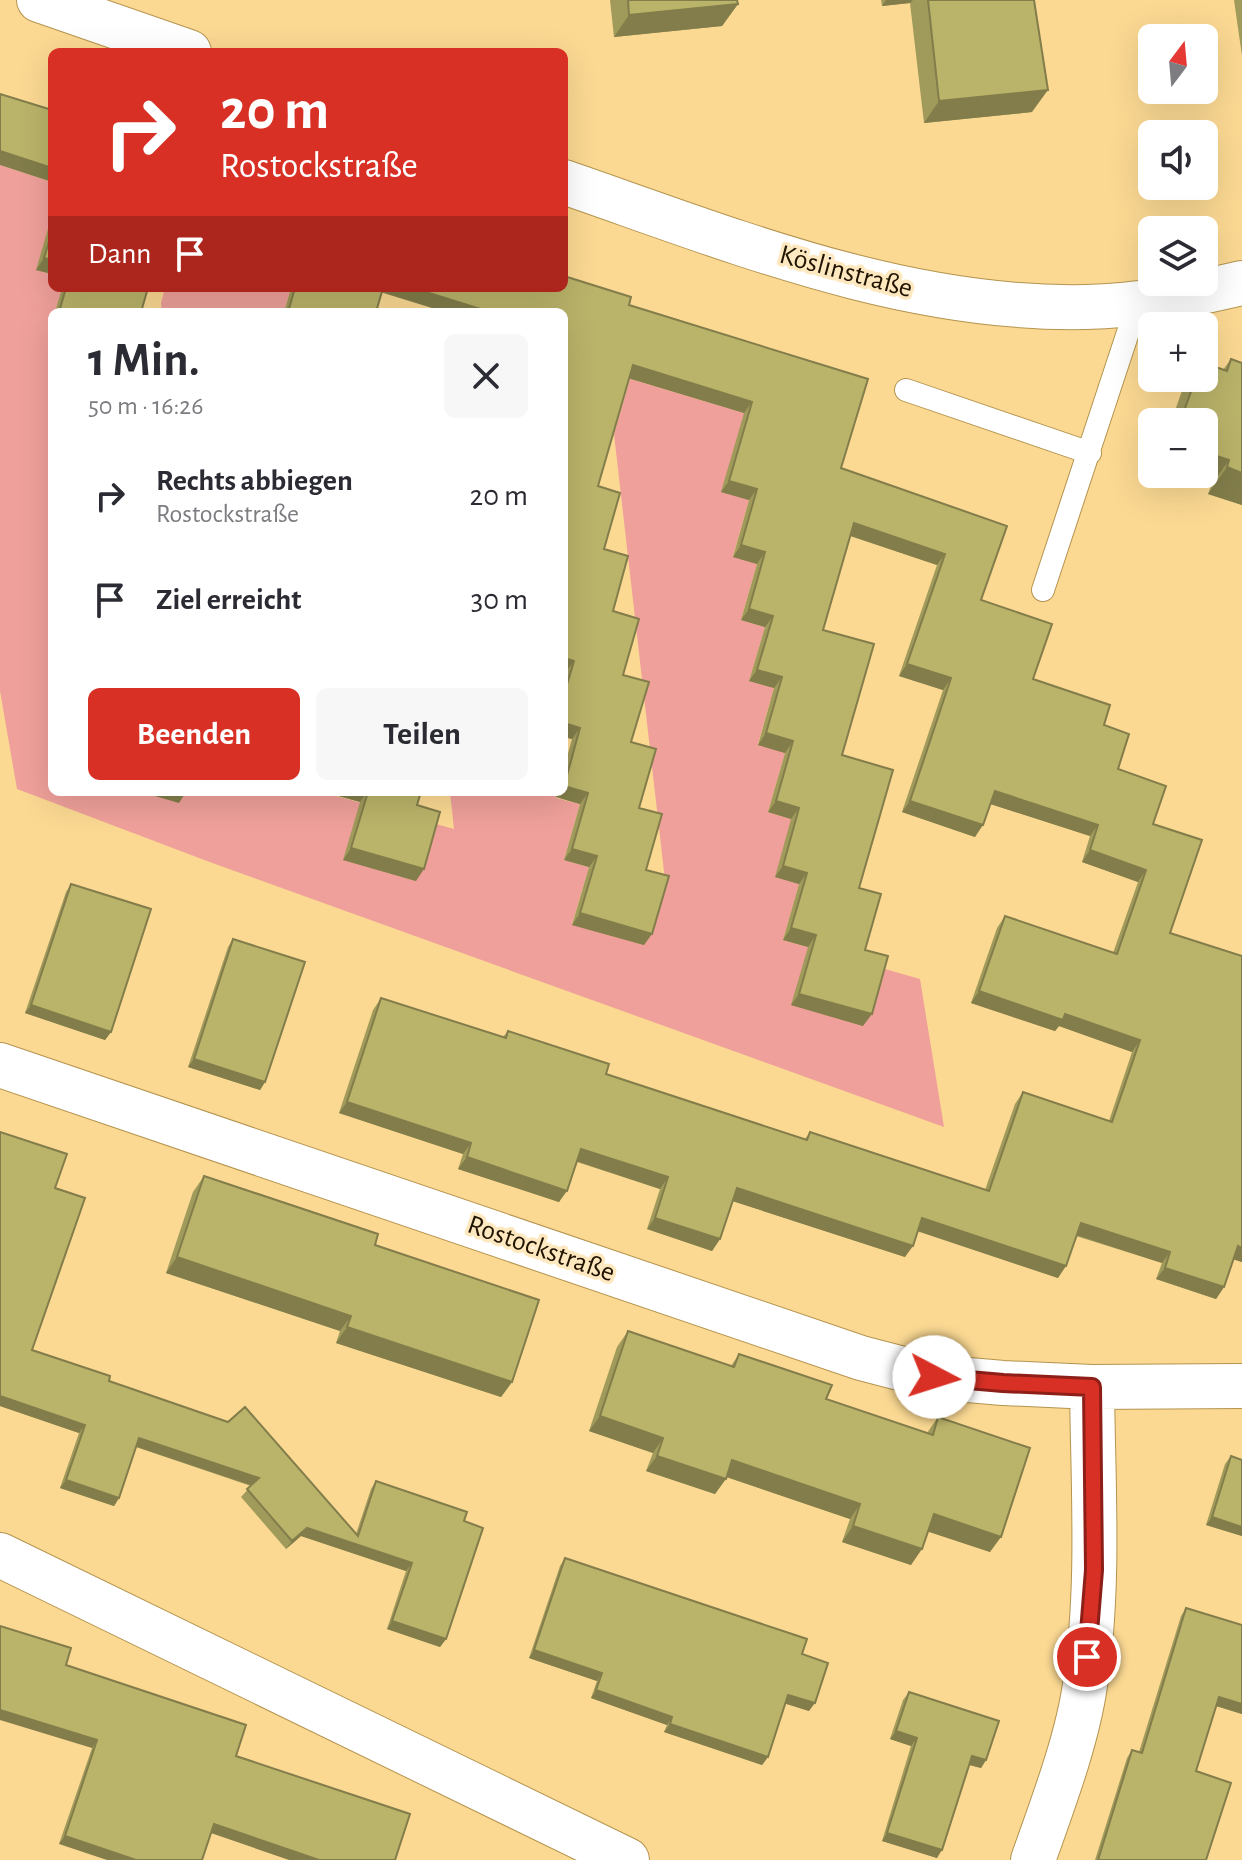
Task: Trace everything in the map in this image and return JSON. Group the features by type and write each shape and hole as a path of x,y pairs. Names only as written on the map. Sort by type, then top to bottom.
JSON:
{"street":[{"path":"39,0 177,48"},
{"name":"Köslinstraße","path":"568,183 746,245 850,276 928,294 1006,304 1087,307 1192,295 1242,283"},
{"name":"Rostockstraße","path":"0,1065 861,1358 934,1377 1092,1387 1242,1386"},
{"path":"1033,1860 1060,1782 1085,1686 1094,1570 1092,1387"},
{"path":"0,1555 627,1860"}],"lane":[{"path":"1043,590 1138,302"},
{"path":"906,390 1090,453"}],"shaded area":[{"path":"0,165 48,181 48,230 37,270 48,273 48,292 61,292 56,308 48,308 48,796 336,796 454,829 450,796 556,796 580,804 564,860 589,867 572,924 661,888 666,889 614,434 630,379 744,413 749,500 733,556 757,564 741,620 765,627 749,681 774,688 758,744 785,753 768,812 791,819 799,884 783,940 920,979 944,1127 207,861 17,789 0,691"},
{"path":"164,292 290,292 285,308 162,308"}],"building":[{"path":"628,0 737,0 738,4 629,15"},
{"path":"928,0 1034,0 1048,90 939,101"},
{"path":"0,94 48,109 48,167 0,151"},
{"path":"568,277 631,297 629,305 868,379 841,468 1007,526 981,600 1052,624 1033,679 1110,705 1104,725 1129,734 1118,769 1166,786 1153,824 1202,840 1170,933 1242,956 1242,1248 1238,1246 1224,1287 1165,1268 1170,1252 1081,1223 1066,1266 922,1218 913,1246 737,1188 720,1239 655,1218 668,1177 581,1149 567,1191 467,1157 471,1143 347,1102 381,998 506,1038 508,1031 609,1064 606,1074 807,1140 810,1132 989,1191 1023,1092 1112,1122 1140,1040 1065,1014 1063,1020 979,991 1005,916 1117,954 1146,870 1090,850 1098,825 995,791 983,825 910,801 951,678 907,664 945,554 854,523 823,630 874,644 842,755 893,770 859,888 881,894 865,950 888,956 872,1014 799,994 816,935 791,928 807,873 783,866 799,808 776,801 793,741 766,733 782,677 757,670 773,616 749,609 765,552 741,545 757,489 729,481 752,402 633,365 598,486 620,493 604,549 628,556 613,611 639,619 623,675 649,682 631,742 656,749 639,808 662,814 646,870 669,876 652,934 580,913 597,856 572,849 588,793 568,787 568,772 580,728 568,724 568,681 574,661 568,659 568,308 477,308 426,292 568,292"},
{"path":"65,292 147,292 142,308 60,308"},
{"path":"294,292 382,292 377,308 289,308"},
{"path":"1231,359 1242,363 1242,473 1227,467 1229,460 1218,456 1218,408 1185,408 1191,392 1218,392 1218,368 1227,371"},
{"path":"367,796 420,796 417,805 440,812 424,869 351,848"},
{"path":"71,884 151,909 111,1032 31,1005"},
{"path":"233,939 305,962 265,1082 194,1059"},
{"path":"0,1132 67,1154 55,1188 85,1198 32,1350 110,1376 109,1381 228,1422 245,1407 358,1536 376,1481 467,1512 464,1521 483,1528 446,1639 392,1621 412,1563 307,1528 292,1541 247,1489 259,1478 139,1438 119,1498 66,1480 85,1425 0,1396"},
{"path":"204,1176 378,1234 375,1245 539,1300 512,1382 347,1327 351,1316 177,1257"},
{"path":"628,1331 734,1367 739,1354 832,1385 826,1399 933,1435 938,1417 1030,1448 1001,1537 934,1514 922,1549 853,1526 860,1504 732,1460 726,1479 657,1456 663,1438 600,1416"},
{"path":"1231,1456 1242,1460 1242,1527 1212,1517"},
{"path":"565,1558 807,1639 802,1654 828,1663 815,1703 788,1695 768,1757 670,1724 672,1717 596,1690 602,1673 534,1650"},
{"path":"1186,1608 1242,1625 1242,1704 1219,1697 1196,1771 1231,1783 1206,1860 1098,1860 1132,1750 1142,1753"},
{"path":"0,1626 71,1648 66,1665 246,1725 236,1756 410,1814 395,1860 319,1860 214,1824 202,1860 136,1860 65,1836 97,1740 0,1710"},
{"path":"909,1692 999,1721 986,1760 972,1756 942,1850 887,1833 917,1738 896,1731"}],"route":[{"path":"934,1377 1092,1387 1094,1570 1087,1657"}]}
